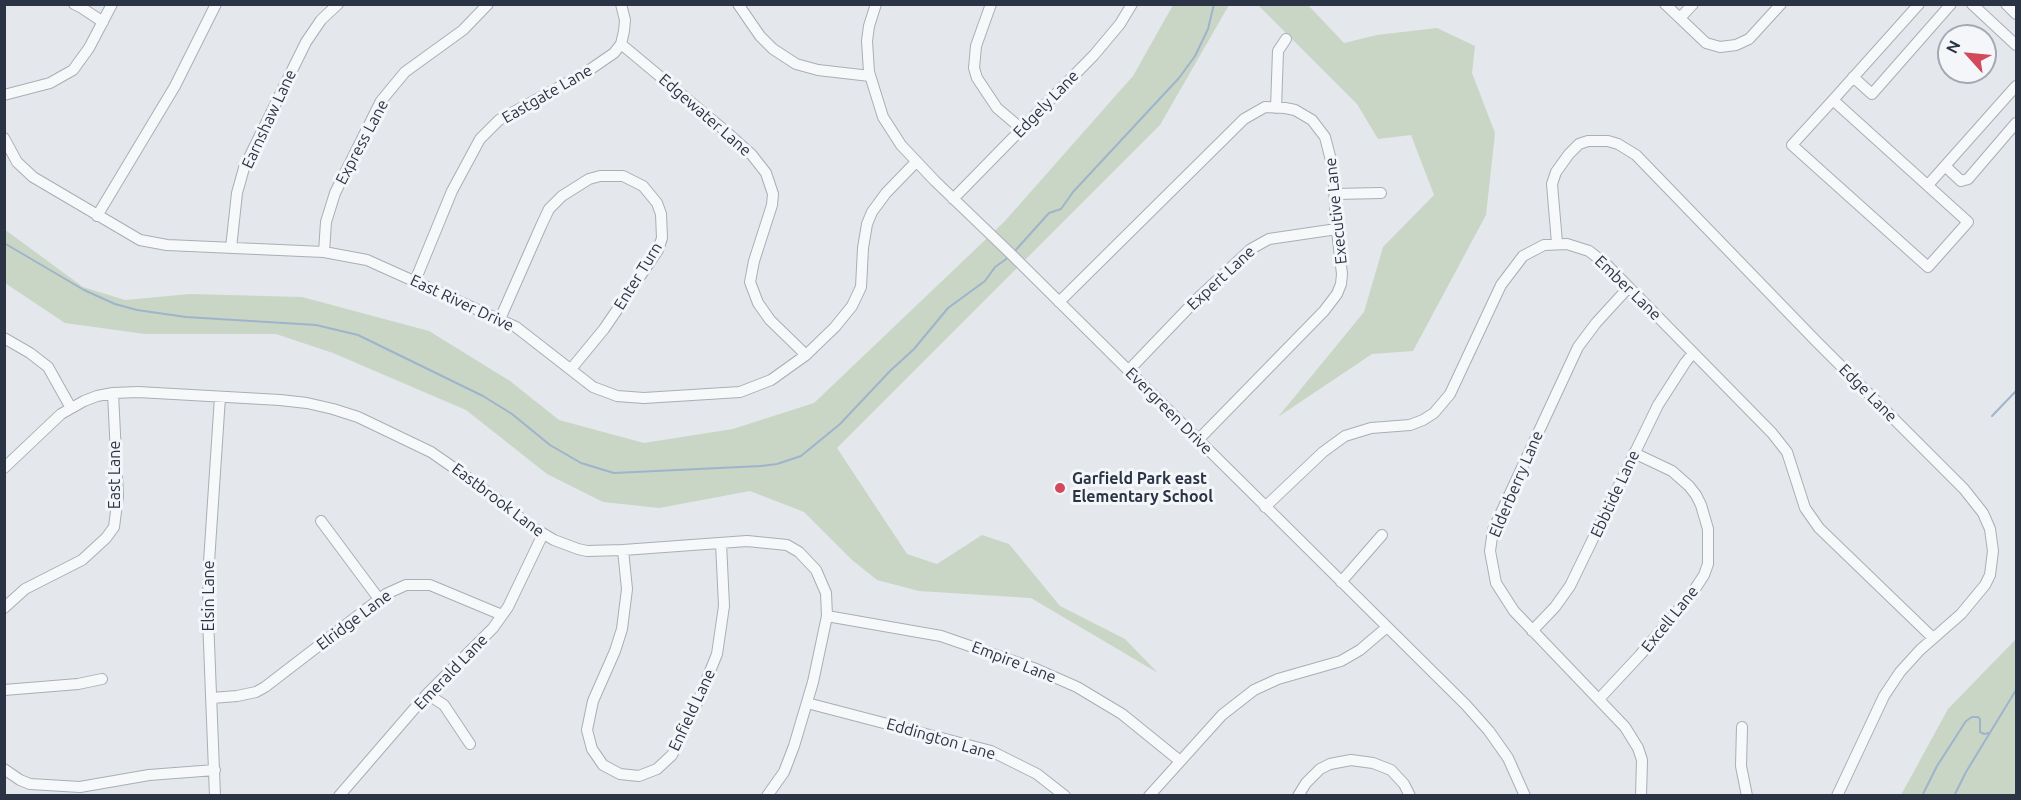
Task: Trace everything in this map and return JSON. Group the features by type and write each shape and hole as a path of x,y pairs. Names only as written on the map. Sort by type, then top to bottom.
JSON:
{"street":[{"path":"74,4 103,22"},
{"path":"4,95 51,83 73,70 89,48 112,4"},
{"path":"97,216 175,86 216,4"},
{"name":"Earnshaw Lane","path":"231,248 237,193 244,168 306,42 321,20 338,4"},
{"name":"Express Lane","path":"324,252 326,222 335,193 381,101 405,72 462,30 481,14 488,4"},
{"path":"621,4 625,20 621,44"},
{"path":"738,4 760,36 796,64 818,70 870,76"},
{"name":"Evergreen Drive","path":"876,4 867,41 870,76 883,117 901,145 1466,705 1489,731 1516,771 1525,795"},
{"path":"991,4 979,35 974,57 977,78 997,108 1023,130"},
{"name":"Edgely Lane","path":"953,199 1094,55 1120,24 1132,4"},
{"path":"1665,4 1706,43 1720,47 1736,45 1749,39 1781,4"},
{"path":"1680,18 1693,4"},
{"path":"1833,100 1968,222 1928,267 1792,145 1919,4"},
{"path":"1853,77 1872,94 1951,4"},
{"path":"1972,4 2016,45"},
{"path":"2006,4 2016,14"},
{"path":"1276,108 1278,51 1286,39"},
{"name":"Eastgate Lane","path":"415,281 452,191 480,139 499,120 595,67 621,44"},
{"name":"Edgewater Lane","path":"621,44 733,138 752,155 766,173 773,194 772,205 750,282 753,293 770,320 806,355"},
{"path":"1928,185 2016,86"},
{"name":"Executive Lane","path":"1059,302 1235,126 1252,113 1265,108 1295,110 1304,114 1319,128 1325,137 1331,158 1335,194 1342,274 1337,294 1316,320 1198,440"},
{"path":"1945,166 1961,181 1968,179 2016,123"},
{"name":"East River Drive","path":"4,138 11,153 24,170 43,184 129,235 153,244 324,252 367,260 516,327 593,387 617,396 644,398 727,394 753,388 771,380 806,355 835,327 852,306 861,287 862,248 872,212 886,193 916,162"},
{"name":"Edge Lane","path":"1557,243 1552,184 1562,163 1579,144 1588,141 1608,141 1636,155 1815,340 1964,489 1983,513 1990,529 1993,551 1990,574 1978,596 1910,661 1884,696 1837,795"},
{"name":"Enter Turn","path":"500,319 549,209 562,196 589,179 600,176 623,176 643,186 657,203 661,214 662,238 658,250 604,329 571,369"},
{"path":"1335,194 1381,193"},
{"name":"Expert Lane","path":"1128,371 1197,299 1251,249 1269,239 1337,229"},
{"path":"1265,507 1323,452 1345,436 1371,428 1410,425 1434,413 1450,394 1501,285 1523,256 1544,245 1557,243"},
{"name":"Ember Lane","path":"1557,243 1589,251 1608,266 1780,442 1791,463 1805,508 1819,528 1933,638"},
{"name":"Elderberry Lane","path":"1628,288 1591,328 1578,347 1493,530 1490,550 1496,583 1514,611 1625,727 1638,748 1642,760 1641,795"},
{"path":"4,338 48,367 71,408"},
{"name":"Ebbtide Lane","path":"1532,631 1555,607 1577,574 1670,385 1693,353"},
{"name":"Eastbrook Lane","path":"4,468 50,422 84,400 113,393 138,392 307,403 358,417 443,459 543,534 587,551 747,541 787,545 809,561 822,581 826,593 827,616 807,703 790,759 780,778 767,795"},
{"name":"East Lane","path":"4,608 25,589 82,560 106,538 114,527 118,496 113,393"},
{"name":"Elsin Lane","path":"215,795 208,631 209,562 220,397"},
{"name":"Excell Lane","path":"1599,699 1691,595 1704,575 1707,564 1708,529 1696,495 1672,471 1635,453"},
{"path":"321,521 379,599"},
{"name":"Emerald Lane","path":"339,795 427,694 493,628 502,615 543,534"},
{"path":"1341,582 1382,535"},
{"name":"Enfield Lane","path":"623,550 627,589 622,629 593,701 587,730 592,749 603,765 620,774 639,776 657,769 672,754 702,694 717,654 724,606 721,543"},
{"name":"Elridge Lane","path":"212,698 237,696 256,692 265,687 379,599 406,585 430,585 502,615"},
{"name":"Empire Lane","path":"827,616 941,636 1036,669 1077,687 1122,714 1180,761"},
{"path":"1149,795 1232,705 1254,690 1278,679 1341,661 1360,650 1387,627"},
{"path":"4,690 78,684 102,679"},
{"path":"427,694 444,705 470,744"},
{"name":"Eddington Lane","path":"807,703 991,751 1037,774 1065,795"},
{"path":"1742,727 1741,766 1747,795"},
{"path":"1298,795 1320,769 1330,764 1351,760 1373,763 1391,770 1404,784 1410,795"},
{"path":"4,769 30,784 71,787 94,786 149,775 215,770"}],"green space":[{"path":"1173,5 1229,5 1160,125 837,448 907,554 937,564 982,535 1009,544 1060,606 1125,639 1158,673 1031,598 919,591 877,580 852,560 804,512 750,491 659,508 603,502 547,474 466,410 333,353 276,334 145,334 65,323 5,283 4,229 83,287 125,300 190,294 302,297 429,331 510,381 559,420 644,443 733,429 814,403 1004,222 1133,76"},
{"path":"1258,5 1308,5 1344,43 1377,35 1437,28 1475,46 1472,73 1495,133 1486,215 1413,351 1372,354 1278,417 1364,312 1383,247 1434,195 1411,135 1378,139 1357,104"},
{"path":"2016,639 2016,795 1901,795 1948,709"}],"waterway":[{"path":"1013,253 1049,213 1061,209 1073,192 1179,78 1195,56 1208,29 1214,4"},
{"path":"4,243 84,290 115,304 137,310 186,317 316,325 358,335 483,396 512,414 550,445 581,463 614,473 761,466 777,464 801,456 840,424 914,349 948,308 985,281 995,267 1009,257"},
{"path":"1992,416 2016,391"},
{"path":"1954,796 2016,690"},
{"path":"1922,796 1937,766 1966,721 1972,717 1978,717 1980,732 1989,733"}],"place":[{"name":"Garfield Park east Elementary School","path":"1060,488"}]}
